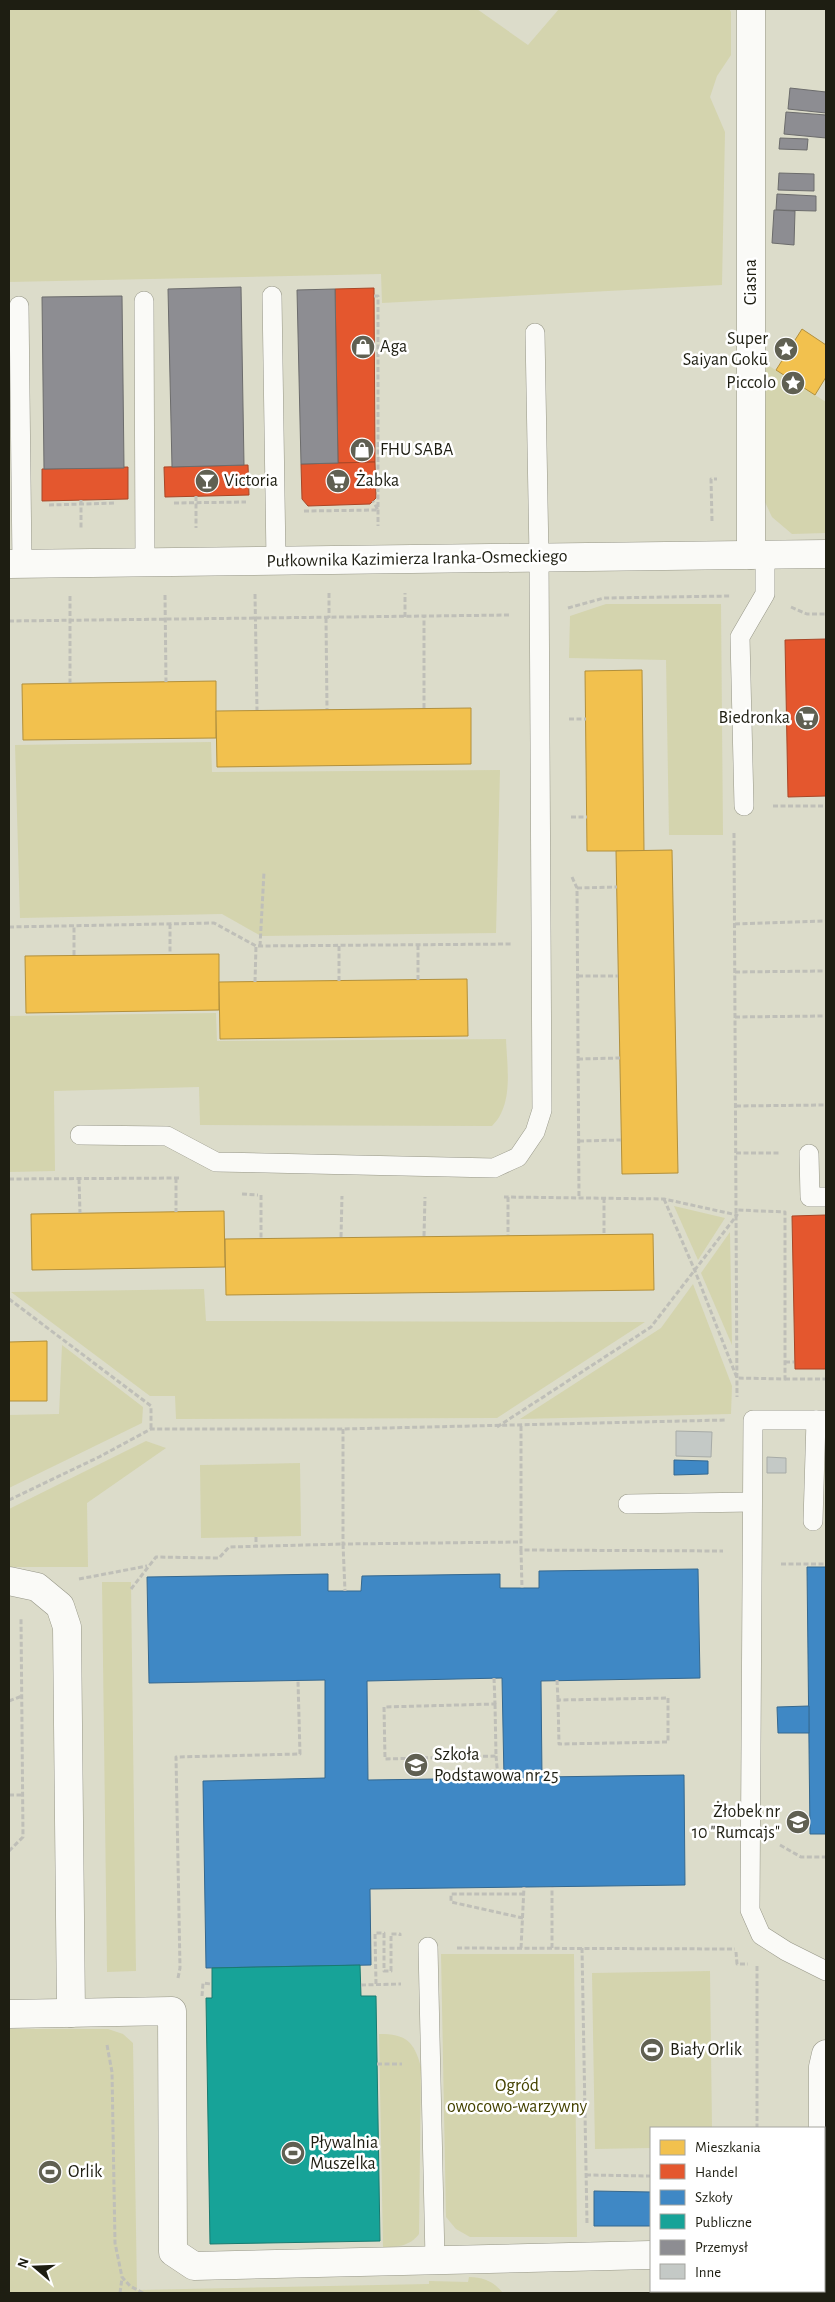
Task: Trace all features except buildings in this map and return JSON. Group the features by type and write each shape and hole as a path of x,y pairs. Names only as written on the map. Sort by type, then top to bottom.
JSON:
{"street":[{"name":"Ciasna","path":"752,9 758,554"},
{"name":"Pułkownika Kazimierza Iranka-Osmeckiego","path":"15,564 826,554"},
{"path":"9,1581 37,1587 60,1606 67,1627 82,2013"},
{"path":"9,2014 172,2011 174,2252 194,2266 650,2255"},
{"path":"823,2127 823,2067 826,2054"}],"lane":[{"path":"272,296 287,560"},
{"path":"144,301 145,562"},
{"path":"15,564 19,306"},
{"path":"80,1135 167,1136 216,1162 494,1168 518,1157 535,1132 542,1110 540,614 535,333"},
{"path":"744,806 740,637 765,594 758,554"},
{"path":"809,1154 810,1196 826,1197"},
{"path":"813,1522 821,1420 745,1420 752,1502 750,1910 761,1935 786,1951 826,1971"},
{"path":"628,1504 752,1502"},
{"path":"428,1948 435,2259"}],"path":[{"path":"374,296 378,296 378,559"},
{"path":"373,501 378,510"},
{"path":"287,560 298,512 378,510"},
{"path":"9,621 255,617 424,618 540,614 559,611 604,598 765,594 807,614 826,614"},
{"path":"255,617 257,710"},
{"path":"165,618 166,682"},
{"path":"326,618 327,709"},
{"path":"424,618 424,708"},
{"path":"70,620 70,683"},
{"path":"568,719 586,719"},
{"path":"737,1378 734,806 826,806"},
{"path":"569,870 577,888 579,1198"},
{"path":"256,982 264,872"},
{"path":"577,888 617,887"},
{"path":"735,924 826,921"},
{"path":"9,927 214,923 258,946 541,943"},
{"path":"170,924 170,954"},
{"path":"74,926 74,955"},
{"path":"339,945 339,981"},
{"path":"418,945 418,980"},
{"path":"735,972 826,971"},
{"path":"578,976 618,976"},
{"path":"735,1017 826,1016"},
{"path":"578,1059 620,1058"},
{"path":"736,1106 826,1105"},
{"path":"579,1141 621,1140"},
{"path":"736,1153 775,1153"},
{"path":"176,1178 176,1212"},
{"path":"79,1179 80,1213"},
{"path":"261,1195 261,1238"},
{"path":"341,1237 342,1196"},
{"path":"424,1236 425,1197"},
{"path":"508,1197 508,1235"},
{"path":"604,1198 604,1234"},
{"path":"9,1500 99,1457 151,1429 498,1427 745,1420 737,1378 695,1271 664,1199"},
{"path":"737,1210 785,1212 785,1379"},
{"path":"498,1427 651,1327 737,1215"},
{"path":"9,1299 150,1406 151,1429"},
{"path":"785,1362 794,1362"},
{"path":"737,1378 826,1379"},
{"path":"521,1426 522,1588"},
{"path":"343,1429 345,1591"},
{"path":"256,1536 256,1546"},
{"path":"131,1589 156,1557 219,1558 229,1547 521,1542"},
{"path":"521,1550 732,1551"},
{"path":"9,1851 23,1837 21,1611"},
{"path":"494,1678 498,1778"},
{"path":"557,1680 559,1744 668,1742 668,1698 558,1700"},
{"path":"180,1968 176,1757 300,1754 298,1681"},
{"path":"9,1701 22,1696"},
{"path":"495,1704 384,1707 384,1733 385,1759 496,1756"},
{"path":"9,1795 22,1795"},
{"path":"521,1948 524,1887"},
{"path":"552,1887 552,1948"},
{"path":"523,1918 451,1902 451,1894 524,1894"},
{"path":"376,1984 375,1932 384,1933 384,1971 391,1971 391,1934 400,1934 400,1942"},
{"path":"428,1948 736,1949 737,1964 757,1964 757,2127"},
{"path":"582,1948 588,2256"},
{"path":"400,1976 400,1984"},
{"path":"202,1996 203,1983 211,1984"},
{"path":"361,1984 386,1984"},
{"path":"82,2013 109,2053 112,2072 115,2243 122,2277 120,2293"},
{"path":"586,2176 650,2176"},
{"path":"122,2277 130,2286 144,2293"},
{"path":"759,2292 797,2293"}],"green space":[{"path":"9,9 477,9 528,45 559,9 729,9 731,12 731,55 717,76 710,97 725,132 722,285 382,303 381,274 9,282"},
{"path":"766,364 826,402 826,533 792,534 772,517 764,500"},
{"path":"606,604 721,604 723,835 669,835 666,660 569,658 570,616"},
{"path":"211,742 212,772 500,770 496,933 261,936 222,914 20,918 15,745"},
{"path":"216,1013 217,1041 506,1039 508,1085 504,1107 492,1126 200,1125 199,1087 54,1091 55,1171 9,1172 9,1016"},
{"path":"674,1206 725,1218 698,1260"},
{"path":"730,1232 732,1345 701,1273"},
{"path":"693,1284 732,1386 731,1414 520,1419 661,1328"},
{"path":"204,1289 206,1321 645,1322 497,1418 176,1419 175,1396 150,1396 11,1292"},
{"path":"62,1345 143,1407 142,1423 9,1488 9,1415 59,1414"},
{"path":"146,1441 166,1448 87,1503 88,1567 9,1567 9,1509"},
{"path":"300,1463 301,1536 201,1538 200,1465"},
{"path":"102,1582 131,1582 136,1971 107,1972"},
{"name":"Ogród owocowo-warzywny","path":"441,1954 574,1954 577,2237 470,2237 456,2229 446,2217"},
{"name":"Biały Orlik","path":"710,1971 712,2127 650,2127 650,2148 595,2149 592,1973"},
{"path":"9,2029 108,2029 123,2034 133,2043 137,2290 429,2284 429,2281 468,2282 469,2277 488,2281 503,2293 9,2293"},
{"path":"379,2034 388,2034 408,2041 415,2051 421,2067 419,2234 407,2244 383,2248"}],"place":[{"name":"Aga","path":"363,347"},
{"name":"Super Saiyan Gokū","path":"786,349"},
{"name":"Piccolo","path":"793,383"},
{"name":"FHU SABA","path":"362,450"},
{"name":"Victoria","path":"207,481"},
{"name":"Żabka","path":"338,481"},
{"name":"Biedronka","path":"807,718"},
{"name":"Szkoła Podstawowa nr 25","path":"416,1765"},
{"name":"Żłobek nr 10 \"Rumcajs\"","path":"798,1822"},
{"name":"Biały Orlik","path":"652,2050"},
{"name":"Pływalnia Muszelka","path":"293,2153"},
{"name":"Orlik","path":"50,2172"}]}
